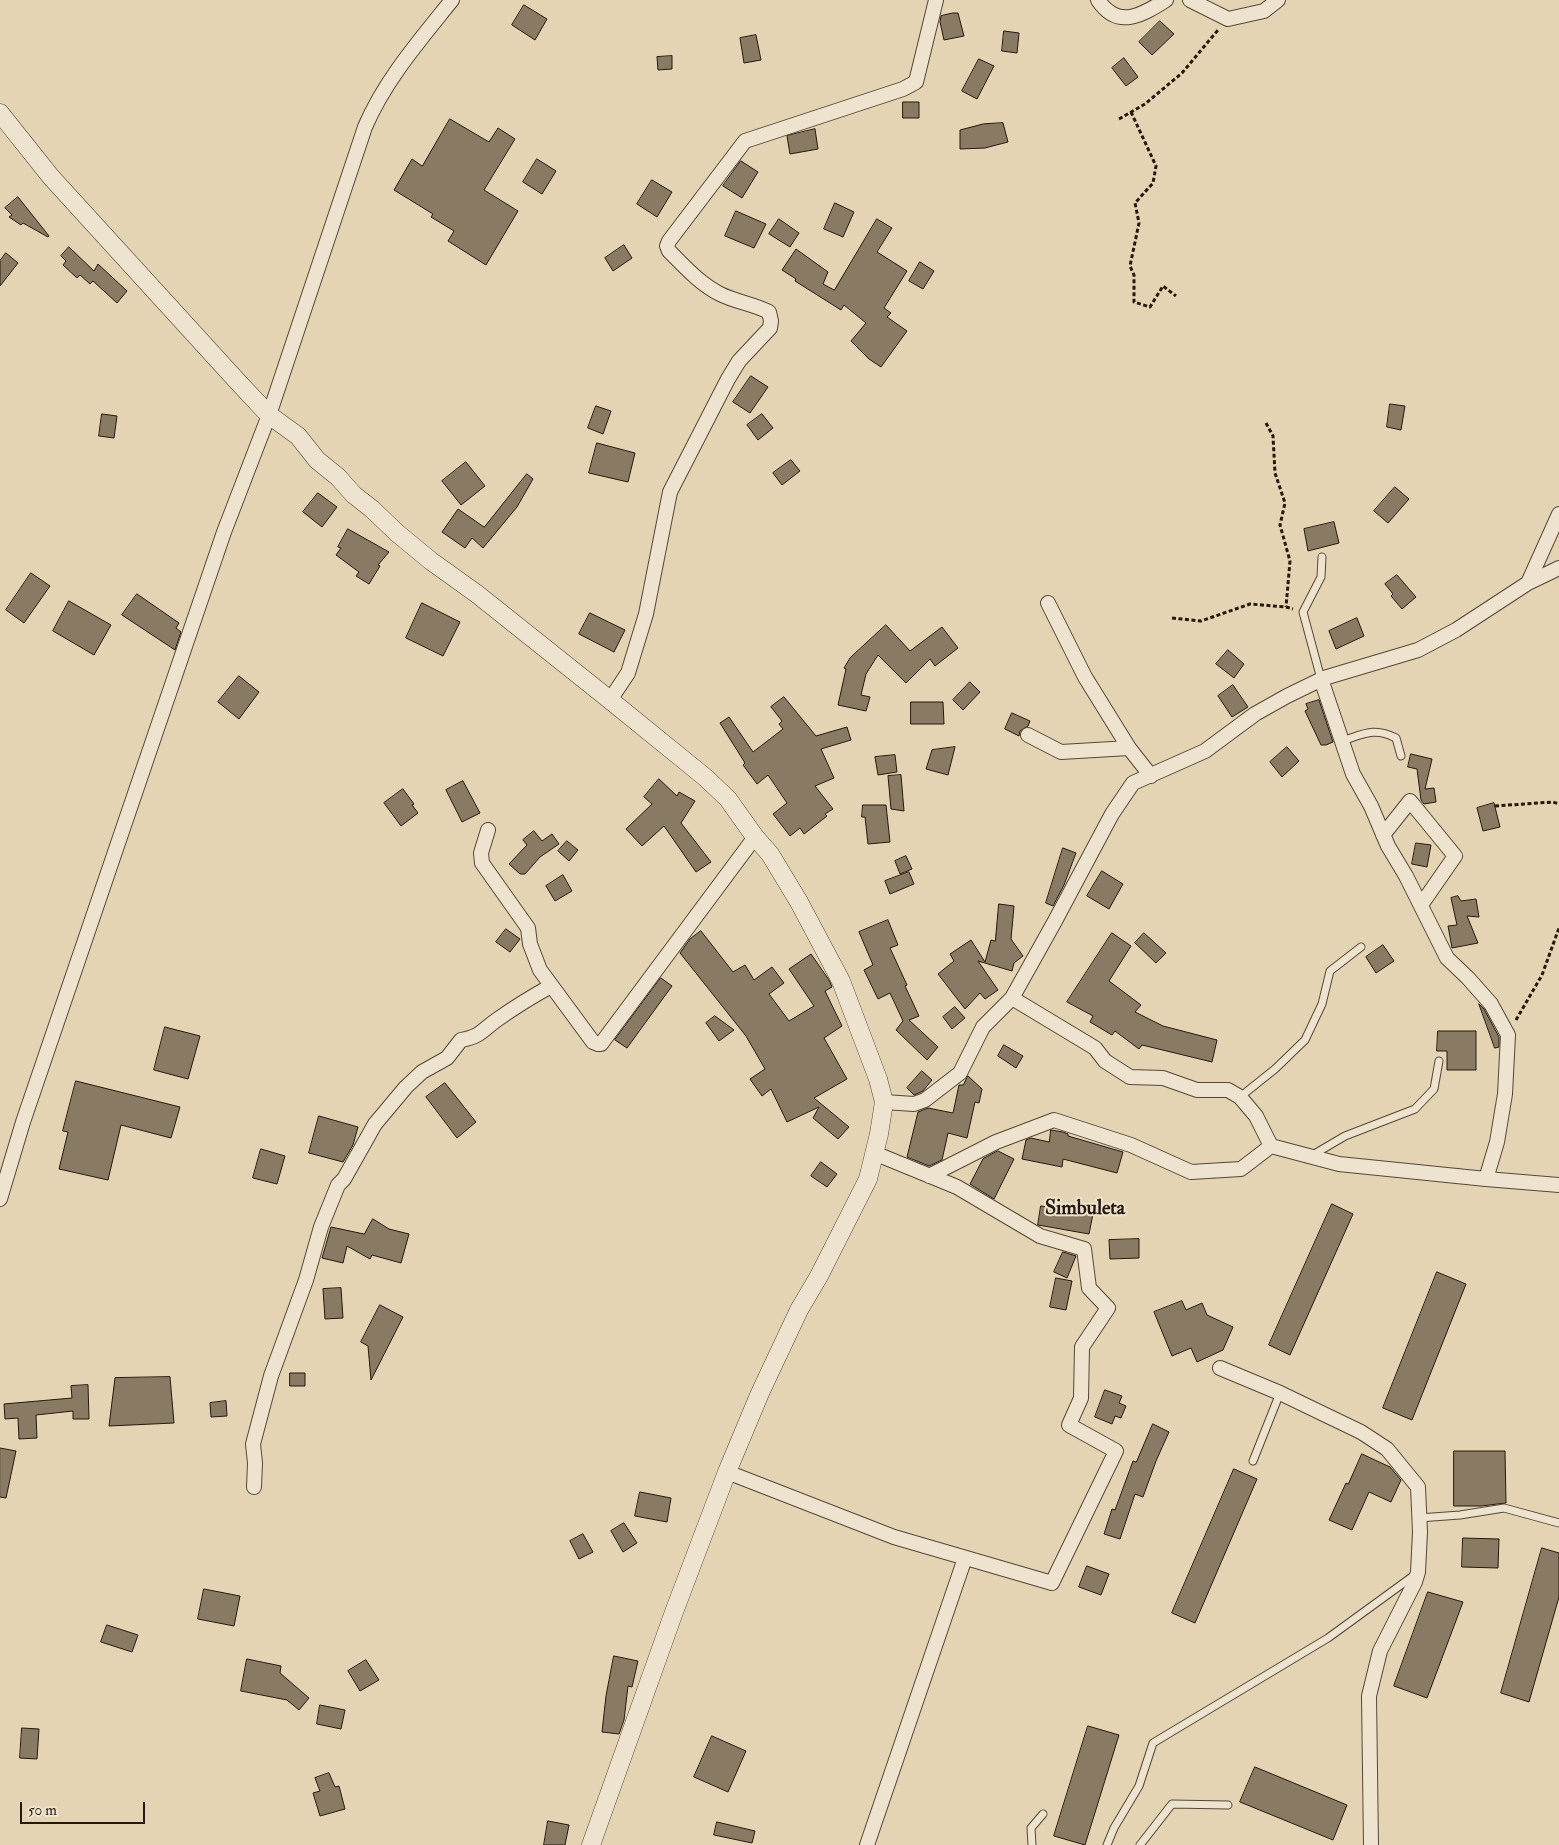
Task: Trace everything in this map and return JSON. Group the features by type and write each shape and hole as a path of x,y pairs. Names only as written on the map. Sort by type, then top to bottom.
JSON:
{"street":[{"path":"0,1199 23,1122 224,532 270,415 365,127 373,109 397,71 452,0"},
{"path":"610,700 628,673 646,614 670,492 728,379 739,361 770,328 772,321 769,312 762,308 745,304 720,294 695,278 669,251 667,246 669,241 745,141 903,89 916,82 936,0"},
{"path":"1098,0 1103,7 1118,18 1132,18 1166,0"},
{"path":"1190,0 1228,19 1264,11 1278,0"},
{"path":"3,122 51,178 270,415 298,436 318,460 338,477 354,495 431,561 477,594 610,700 706,778 728,799 770,854 799,902 842,981 878,1079 884,1102 879,1134 868,1179 796,1318 760,1393 727,1472 674,1612 592,1845"},
{"path":"1528,583 1559,514"},
{"path":"884,1102 914,1104 925,1100 960,1073 983,1027 1012,998 1112,814 1133,783 1205,751 1255,714 1321,679 1418,650 1456,630 1528,583 1559,568"},
{"path":"1048,603 1085,677 1129,748 1151,776"},
{"path":"1321,679 1353,774 1447,958 1491,1004 1508,1035 1505,1094 1497,1142 1486,1179"},
{"path":"1028,735 1061,752 1129,748"},
{"path":"1383,835 1410,801 1455,856 1421,905"},
{"path":"488,830 481,853 482,863 528,928 535,961 551,986 594,1042 598,1044 601,1044 756,837"},
{"path":"254,1486 256,1464 254,1444 271,1376 306,1280 321,1227 338,1185 344,1179 375,1124 415,1078 447,1058 461,1040 474,1038 495,1020 551,986"},
{"path":"1012,998 1095,1048 1105,1061 1130,1077 1163,1078 1197,1090 1228,1090 1240,1097 1256,1116 1271,1146 1339,1164 1559,1185"},
{"path":"929,1176 996,1142 1054,1120 1131,1145 1191,1172 1241,1169 1271,1146"},
{"path":"727,1472 894,1537 1052,1583 1116,1451 1069,1425 1081,1398 1082,1347 1108,1308 1089,1288 1084,1249 1040,1236 957,1187 874,1153"},
{"path":"1220,1368 1280,1393 1361,1432 1387,1449 1418,1487 1418,1572 1415,1582 1380,1651 1369,1696 1371,1845"},
{"path":"867,1845 965,1558"}],"lane":[{"path":"1321,679 1303,612 1321,577 1322,557"},
{"path":"1342,741 1372,732 1384,732 1396,738 1401,756"},
{"path":"1240,1097 1275,1069 1305,1040 1322,1004 1330,971 1361,947"},
{"path":"1309,1157 1345,1136 1415,1109 1434,1089 1439,1061"},
{"path":"1253,1461 1280,1393"},
{"path":"1419,1518 1460,1515 1504,1508 1559,1523"},
{"path":"1107,1845 1114,1828 1139,1786 1153,1743 1328,1638 1418,1572"},
{"path":"1140,1845 1172,1804 1228,1805"},
{"path":"1032,1845 1032,1828 1043,1814"}],"path":[{"path":"1118,119 1145,104 1182,73 1228,19"},
{"path":"1131,112 1156,166 1153,183 1135,203 1139,223 1130,266 1134,276 1134,302 1150,307 1163,286 1176,296"},
{"path":"1266,423 1273,436 1276,473 1285,503 1280,525 1290,561 1286,607"},
{"path":"1172,618 1201,621 1250,604 1286,607 1303,612"},
{"path":"1495,806 1553,802 1559,804"},
{"path":"1508,1035 1542,975 1559,928"}],"building":[{"path":"524,5 547,19 535,40 512,25"},
{"path":"958,13 964,36 944,40 940,22 941,16"},
{"path":"1160,21 1174,34 1152,55 1139,42"},
{"path":"1004,31 1019,33 1017,53 1002,51"},
{"path":"756,35 761,60 744,63 740,38"},
{"path":"672,56 672,69 658,70 657,57"},
{"path":"1124,58 1138,77 1126,86 1112,68"},
{"path":"979,59 994,66 977,99 962,91"},
{"path":"903,102 919,102 919,118 903,118"},
{"path":"450,119 489,142 498,128 515,139 484,190 518,211 486,265 448,241 454,231 431,217 433,214 394,190 412,159 422,166"},
{"path":"1003,123 1008,142 985,148 960,149 960,130 983,124"},
{"path":"815,129 818,149 790,154 787,136"},
{"path":"537,159 556,171 542,194 523,182"},
{"path":"741,161 758,172 742,198 723,186"},
{"path":"652,180 672,192 657,217 637,204"},
{"path":"18,197 48,237 23,223 21,225 9,217 12,215 5,208"},
{"path":"835,203 854,212 843,237 824,229"},
{"path":"736,211 766,224 754,248 725,236"},
{"path":"779,219 799,233 790,247 769,234"},
{"path":"877,219 892,228 877,252 907,271 884,308 891,313 887,317 907,331 881,367 869,359 851,341 866,323 844,305 841,310 795,281 796,279 782,270 796,249 828,272 823,284 834,290"},
{"path":"624,245 632,258 613,271 605,258"},
{"path":"69,247 94,271 98,264 127,291 117,303 93,281 90,284 80,275 77,278 63,265 66,261 61,256"},
{"path":"6,253 18,263 0,286 0,261"},
{"path":"920,262 934,271 923,289 909,281"},
{"path":"751,376 768,387 750,413 733,402"},
{"path":"1390,404 1405,406 1401,430 1387,427"},
{"path":"596,406 611,411 603,434 588,428"},
{"path":"102,414 117,416 114,438 99,436"},
{"path":"762,414 773,428 758,440 747,425"},
{"path":"597,443 635,453 628,482 589,473"},
{"path":"791,460 800,471 782,485 773,473"},
{"path":"466,462 485,486 461,505 442,481"},
{"path":"527,474 533,479 517,507 483,548 472,538 465,548 442,532 458,509 484,527"},
{"path":"1395,487 1409,499 1388,523 1374,511"},
{"path":"318,493 337,507 322,527 303,512"},
{"path":"1334,522 1339,543 1308,551 1304,529"},
{"path":"348,529 389,552 378,565 380,566 369,584 356,576 359,572 336,555 341,548 338,547"},
{"path":"31,573 50,586 24,623 6,610"},
{"path":"1397,575 1416,597 1402,609 1391,596 1393,594 1385,584"},
{"path":"137,594 179,623 176,628 181,632 175,650 122,615"},
{"path":"69,601 111,625 94,655 53,631"},
{"path":"422,603 460,622 443,656 406,638"},
{"path":"590,613 625,630 614,652 579,634"},
{"path":"1357,618 1364,636 1336,649 1329,631"},
{"path":"886,625 910,651 942,627 958,648 935,666 930,659 906,683 878,655 866,674 861,695 870,697 866,711 838,705 846,669 844,668 850,658"},
{"path":"1228,650 1244,664 1234,678 1216,664"},
{"path":"239,676 259,692 239,719 218,702"},
{"path":"970,682 980,692 963,710 953,700"},
{"path":"1233,685 1248,707 1232,717 1218,696"},
{"path":"784,697 816,736 847,727 851,740 821,749 834,778 815,786 833,809 804,834 800,828 790,836 773,814 787,803 768,775 757,784 743,765 745,763 720,723 729,717 753,752 783,729 779,724 782,721 771,707"},
{"path":"1319,700 1333,742 1326,745 1321,745 1305,711 1308,709 1306,704"},
{"path":"911,702 943,702 944,724 911,724"},
{"path":"1012,713 1030,721 1028,726 1020,731 1019,736 1005,729"},
{"path":"955,747 948,775 926,769 932,750"},
{"path":"1287,747 1299,761 1282,777 1270,762"},
{"path":"1411,754 1432,759 1425,789 1434,788 1436,802 1424,804 1421,800 1417,769 1408,767"},
{"path":"895,755 897,772 878,775 875,757"},
{"path":"901,775 904,811 891,809 888,776"},
{"path":"659,779 677,796 679,792 695,801 681,823 711,862 696,872 664,826 642,846 626,829 652,804 644,797"},
{"path":"463,781 480,813 462,822 446,790"},
{"path":"403,789 418,813 401,826 384,803"},
{"path":"1494,803 1500,827 1483,831 1477,808"},
{"path":"863,805 886,805 890,842 868,844 865,817 862,817"},
{"path":"534,831 542,841 552,834 559,844 540,857 525,874 520,874 509,864 527,845 523,840"},
{"path":"567,841 578,850 569,861 558,851"},
{"path":"1416,843 1431,845 1427,867 1412,864"},
{"path":"1063,848 1076,853 1064,885 1053,906 1046,903"},
{"path":"906,856 912,869 900,874 895,861"},
{"path":"1102,871 1123,884 1109,909 1087,896"},
{"path":"909,872 914,884 890,894 885,881"},
{"path":"563,875 572,891 555,901 546,886"},
{"path":"1458,896 1461,901 1476,899 1479,917 1467,916 1478,943 1452,948 1448,926 1457,925 1451,898"},
{"path":"999,904 1014,906 1011,939 1023,956 1014,963 1012,971 978,961 998,990 985,999 980,993 965,1009 938,974 954,961 950,954 971,940 985,962 991,940 995,941"},
{"path":"888,920 898,945 890,948 919,1016 909,1020 938,1047 927,1060 896,1030 903,1021 890,993 878,999 864,970 873,965 859,932"},
{"path":"506,929 520,939 510,952 496,942"},
{"path":"701,931 733,972 745,965 754,980 772,967 784,983 769,994 789,1021 814,1006 789,969 811,954 829,980 832,987 825,991 842,1026 824,1038 847,1079 814,1098 849,1127 838,1139 813,1118 819,1107 787,1122 771,1089 762,1096 750,1079 765,1069 746,1036 680,953 690,939"},
{"path":"1112,933 1131,946 1109,981 1141,1005 1135,1012 1163,1026 1217,1040 1212,1062 1142,1045 1139,1049 1115,1031 1112,1035 1090,1022 1093,1016 1067,1002"},
{"path":"1144,933 1166,953 1156,963 1135,943"},
{"path":"1383,945 1394,961 1376,973 1366,957"},
{"path":"661,978 672,986 627,1048 615,1040"},
{"path":"1479,1004 1484,1009 1499,1037 1499,1047 1495,1048"},
{"path":"955,1007 965,1018 952,1029 943,1017"},
{"path":"715,1016 734,1030 719,1041 706,1023"},
{"path":"165,1027 200,1036 188,1079 154,1070"},
{"path":"1438,1031 1476,1031 1476,1070 1447,1070 1447,1051 1437,1051"},
{"path":"1004,1045 1023,1056 1016,1068 998,1056"},
{"path":"922,1071 932,1080 923,1091 914,1095 907,1088"},
{"path":"968,1076 982,1089 979,1103 975,1102 967,1138 948,1133 942,1160 929,1166 907,1157 918,1112 928,1108 953,1113 959,1085 963,1085"},
{"path":"76,1081 180,1107 171,1138 121,1125 108,1180 59,1169 68,1132 63,1131"},
{"path":"445,1083 476,1122 457,1138 426,1097"},
{"path":"319,1116 358,1127 353,1145 343,1162 309,1153"},
{"path":"1051,1130 1063,1132 1068,1134 1068,1136 1123,1152 1117,1173 1063,1159 1062,1167 1022,1159 1026,1140 1031,1138 1049,1142"},
{"path":"261,1149 285,1156 277,1184 253,1178"},
{"path":"998,1151 1014,1159 994,1199 970,1184 983,1159"},
{"path":"821,1162 837,1174 827,1187 811,1176"},
{"path":"1332,1204 1353,1214 1290,1355 1269,1345"},
{"path":"1041,1206 1093,1214 1089,1234 1038,1225"},
{"path":"373,1219 389,1229 409,1234 401,1263 372,1255 370,1259 347,1246 343,1263 322,1258 331,1227 364,1234"},
{"path":"1139,1239 1139,1258 1110,1259 1109,1240"},
{"path":"1063,1252 1076,1256 1067,1278 1054,1272"},
{"path":"1437,1272 1466,1284 1412,1420 1383,1408"},
{"path":"1056,1278 1072,1281 1066,1310 1050,1307"},
{"path":"341,1288 343,1318 325,1319 323,1289"},
{"path":"1182,1301 1186,1310 1202,1303 1207,1315 1233,1327 1223,1350 1197,1362 1191,1348 1172,1356 1154,1312"},
{"path":"380,1305 403,1317 371,1380 368,1346 361,1342"},
{"path":"290,1373 305,1373 305,1386 290,1386"},
{"path":"170,1377 174,1423 109,1426 115,1378"},
{"path":"88,1385 89,1419 73,1419 73,1411 36,1415 37,1438 19,1439 18,1418 5,1419 4,1404 72,1398 71,1386"},
{"path":"1105,1390 1122,1396 1119,1403 1126,1406 1121,1418 1115,1416 1112,1424 1095,1417"},
{"path":"226,1401 227,1416 211,1417 210,1403"},
{"path":"1153,1424 1169,1432 1143,1497 1135,1494 1120,1539 1104,1534 1112,1509 1115,1510 1133,1461 1136,1462"},
{"path":"0,1448 16,1451 6,1498 0,1497"},
{"path":"1454,1451 1505,1451 1506,1503 1481,1506 1454,1506"},
{"path":"1362,1454 1390,1467 1401,1480 1391,1502 1369,1492 1352,1530 1329,1520"},
{"path":"1234,1469 1257,1479 1195,1623 1172,1613"},
{"path":"640,1492 671,1498 667,1522 635,1516"},
{"path":"624,1523 637,1543 623,1552 611,1531"},
{"path":"583,1534 593,1552 579,1559 570,1541"},
{"path":"1463,1538 1499,1539 1498,1568 1462,1567"},
{"path":"1542,1548 1559,1553 1559,1597 1529,1702 1501,1693"},
{"path":"1087,1566 1109,1574 1101,1595 1079,1587"},
{"path":"204,1589 240,1596 234,1626 198,1619"},
{"path":"1428,1592 1463,1602 1427,1698 1394,1686"},
{"path":"107,1625 138,1635 132,1652 101,1642"},
{"path":"614,1656 638,1661 632,1687 628,1686 624,1720 619,1734 602,1732 606,1696"},
{"path":"247,1659 281,1666 280,1673 309,1698 299,1710 287,1700 241,1691"},
{"path":"366,1660 379,1680 360,1691 348,1671"},
{"path":"320,1705 345,1710 341,1729 317,1724"},
{"path":"1088,1726 1119,1735 1085,1845 1054,1836"},
{"path":"22,1728 39,1729 37,1759 20,1758"},
{"path":"712,1736 746,1751 728,1792 694,1777"},
{"path":"1255,1767 1347,1805 1333,1840 1240,1802"},
{"path":"329,1773 335,1787 339,1786 345,1809 320,1816 313,1793 320,1791 315,1778"},
{"path":"548,1821 569,1825 565,1845 544,1845"},
{"path":"717,1822 755,1831 752,1843 714,1835"}],"district":[{"name":"Simbuleta","path":"1085,1210"}]}
